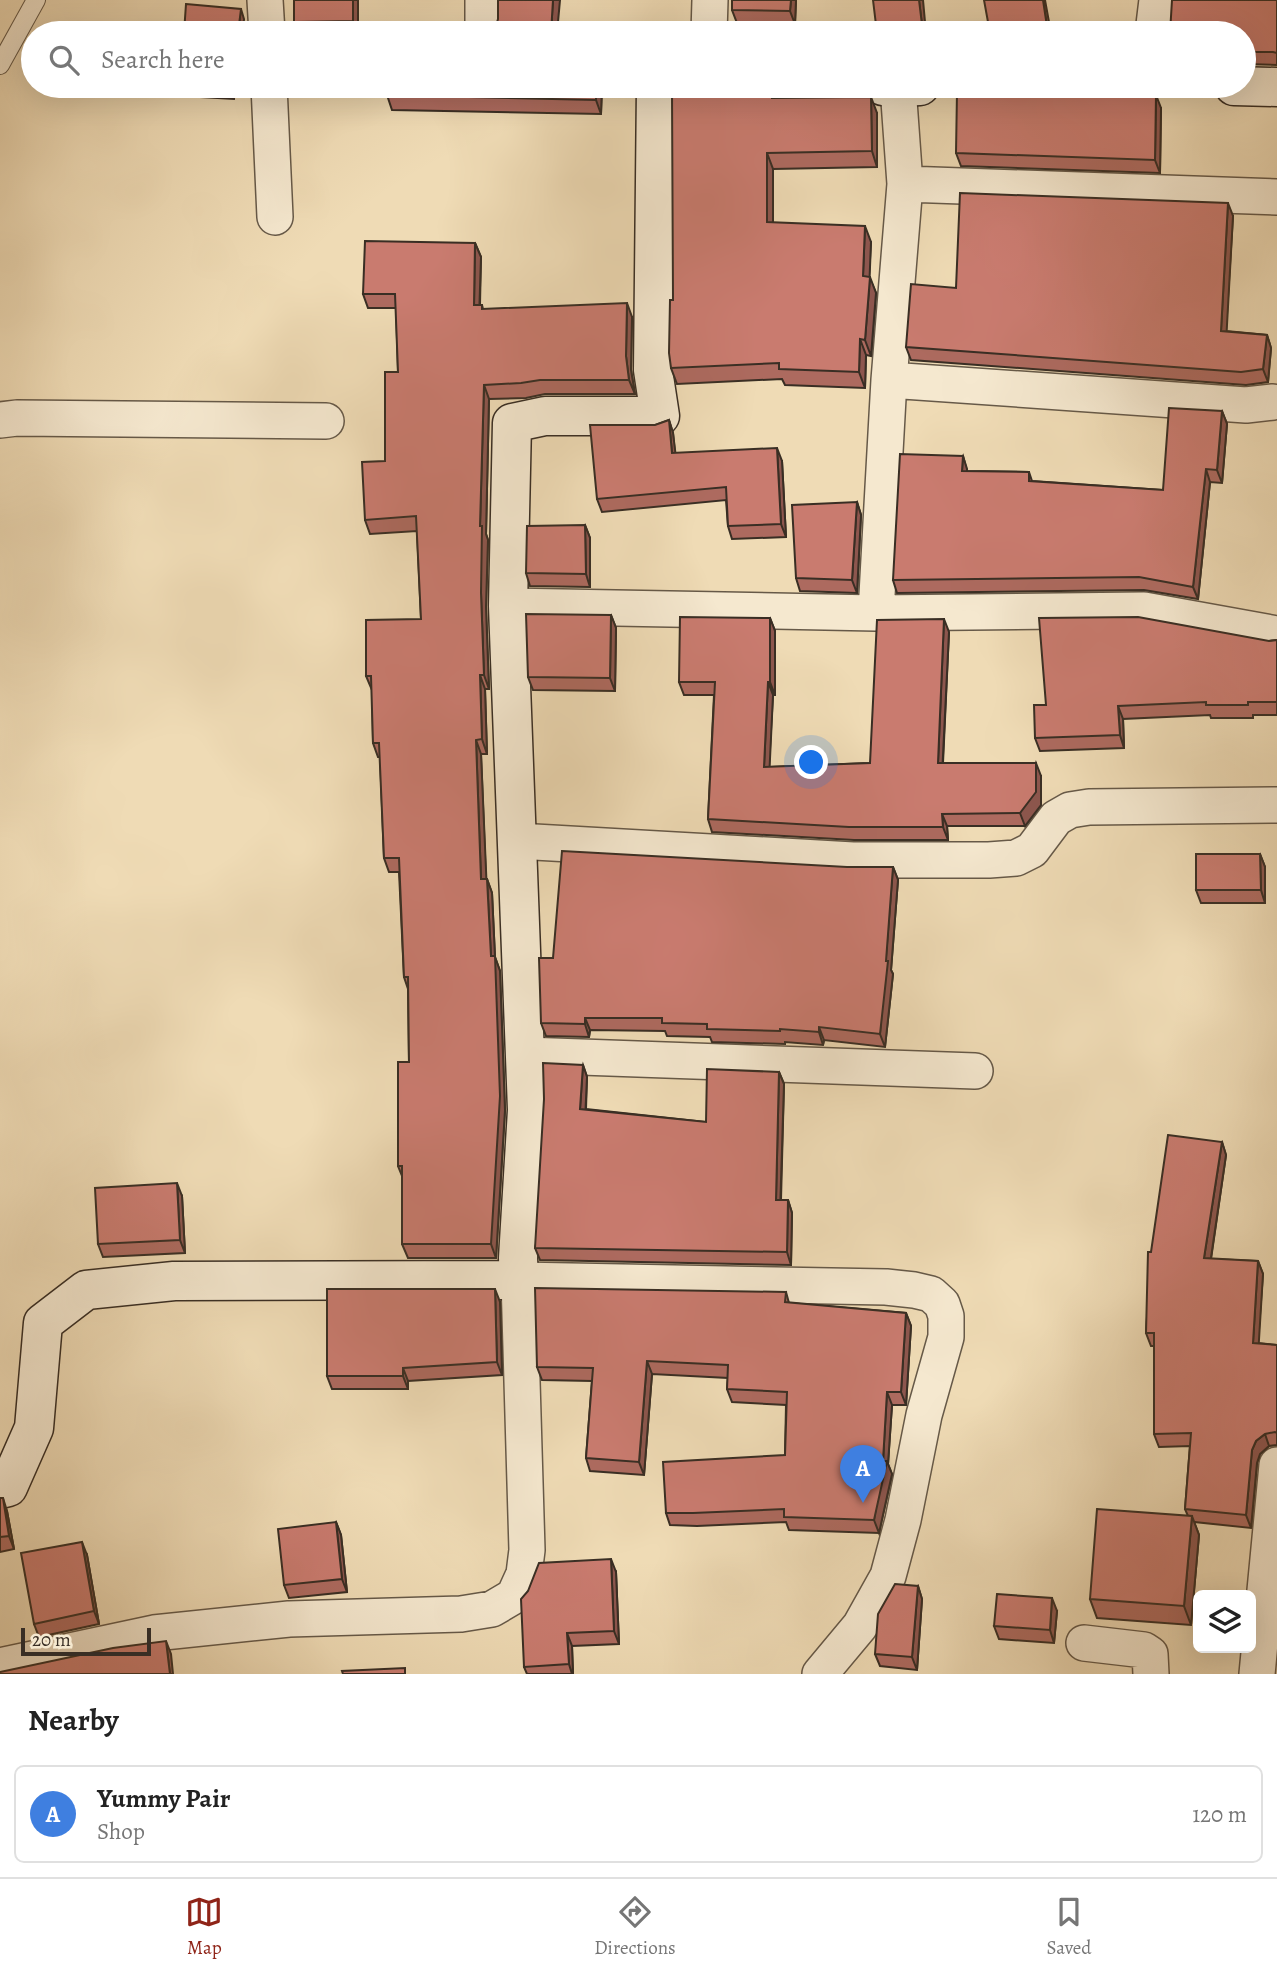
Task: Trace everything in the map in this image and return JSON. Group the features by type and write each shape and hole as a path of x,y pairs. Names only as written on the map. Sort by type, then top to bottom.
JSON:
{"street":[{"path":"265,0 266,21"},
{"path":"483,0 483,21"},
{"path":"709,21 710,0"},
{"path":"1154,21 1157,0"},
{"path":"1256,87 1277,87"},
{"path":"270,98 275,217"},
{"path":"0,1666 153,1633 289,1619 461,1614 492,1609 514,1596 524,1574 527,1550 518,1258 527,1110 508,606 512,423 545,416 660,416 653,370 656,98"},
{"path":"876,612 889,380 905,184 901,98"},
{"path":"905,184 1277,197"},
{"path":"889,380 1246,405 1273,401"},
{"path":"0,420 326,421"},
{"path":"508,606 876,612 1144,610 1277,634"},
{"path":"517,841 853,860 989,860 1016,858 1032,850 1056,818 1070,810 1089,807 1277,805"},
{"path":"525,1055 975,1071"},
{"path":"0,1489 8,1487 34,1428 43,1323 86,1290 174,1280 519,1280 886,1287 931,1294 942,1304 946,1316 946,1337 924,1415 903,1520 888,1576 860,1626 820,1674"},
{"path":"1257,1674 1277,1465"},
{"path":"1084,1643 1144,1650 1150,1654 1152,1674"}],"lane":[{"path":"24,21 36,0"},
{"path":"0,65 21,27"}],"building":[{"path":"294,0 353,0 353,21 294,21"},
{"path":"498,0 553,0 552,21 498,19"},
{"path":"732,0 791,0 790,11 732,10"},
{"path":"873,0 919,0 922,21 876,21"},
{"path":"984,0 1043,0 1046,21 988,21"},
{"path":"1172,0 1277,0 1277,53 1256,52 1256,21 1171,21"},
{"path":"186,4 241,9 240,21 185,21"},
{"path":"512,98 596,98 596,100"},
{"path":"672,98 871,98 872,151 767,153 767,222 865,226 863,276 870,277 865,340 860,339 859,372 779,369 779,363 671,368 670,300 673,300"},
{"path":"957,98 1156,98 1155,160 956,153"},
{"path":"960,193 1228,203 1221,331 1267,335 1263,369 1241,372 906,347 911,284 956,288"},
{"path":"365,241 475,243 474,305 482,305 482,309 627,303 626,356 629,380 540,380 484,385 480,526 484,675 480,675 482,739 476,740 481,879 487,879 491,956 495,956 500,1096 491,1244 402,1244 402,1166 398,1166 398,1062 409,1062 408,977 404,977 399,858 384,858 379,743 373,743 371,676 366,676 366,620 421,619 416,516 365,520 362,462 385,461 385,372 398,372 395,294 363,294"},
{"path":"1169,408 1222,411 1217,470 1206,469 1193,587 1139,577 893,580 900,454 963,456 962,471 1029,472 1029,481 1163,490"},
{"path":"669,420 672,453 777,448 781,524 728,526 726,487 597,499 590,425 655,425"},
{"path":"857,502 852,580 796,578 792,505"},
{"path":"585,525 586,574 526,573 527,526"},
{"path":"526,614 611,615 610,678 528,677"},
{"path":"680,617 770,618 770,682 764,767 870,763 877,620 944,619 938,763 1036,763 1036,792 1020,813 942,814 943,827 849,827 708,819 715,682 679,682"},
{"path":"1138,617 1269,641 1277,640 1277,702 1248,702 1248,705 1206,705 1206,702 1118,706 1120,735 1035,738 1034,705 1046,705 1039,618"},
{"path":"562,851 847,867 893,867 888,961 880,1034 819,1027 819,1032 707,1029 707,1024 662,1023 662,1018 585,1018 585,1024 541,1023 539,958 553,958"},
{"path":"1196,854 1260,854 1261,890 1196,890"},
{"path":"543,1063 583,1065 580,1109 706,1122 707,1069 779,1072 776,1200 788,1200 787,1252 535,1248 544,1099"},
{"path":"1168,1135 1222,1142 1204,1258 1258,1261 1253,1343 1277,1345 1277,1433 1265,1434 1256,1441 1252,1450 1246,1515 1185,1509 1191,1433 1154,1434 1154,1333 1146,1333 1148,1252 1151,1252"},
{"path":"177,1183 180,1240 98,1244 95,1188"},
{"path":"535,1288 786,1292 785,1302 906,1313 901,1392 887,1392 883,1461 887,1461 874,1520 784,1517 784,1509 666,1513 663,1462 785,1455 787,1392 727,1389 728,1365 647,1361 639,1462 586,1458 593,1368 537,1367"},
{"path":"327,1289 495,1289 497,1362 403,1368 403,1376 327,1376"},
{"path":"0,1498 3,1498 9,1536 0,1537"},
{"path":"1097,1509 1192,1516 1184,1606 1090,1599"},
{"path":"336,1522 342,1579 284,1585 278,1529"},
{"path":"82,1542 94,1611 34,1624 21,1553"},
{"path":"611,1559 614,1631 567,1633 569,1664 524,1667 521,1599 528,1591 539,1563"},
{"path":"895,1584 918,1586 912,1657 875,1654 878,1614"},
{"path":"997,1594 1052,1598 1050,1630 994,1626"},
{"path":"166,1641 170,1674 0,1674 113,1648"},
{"path":"405,1668 405,1674 343,1674 342,1671"}],"place":[{"name":"Yummy Pair","path":"863,1503"}]}
